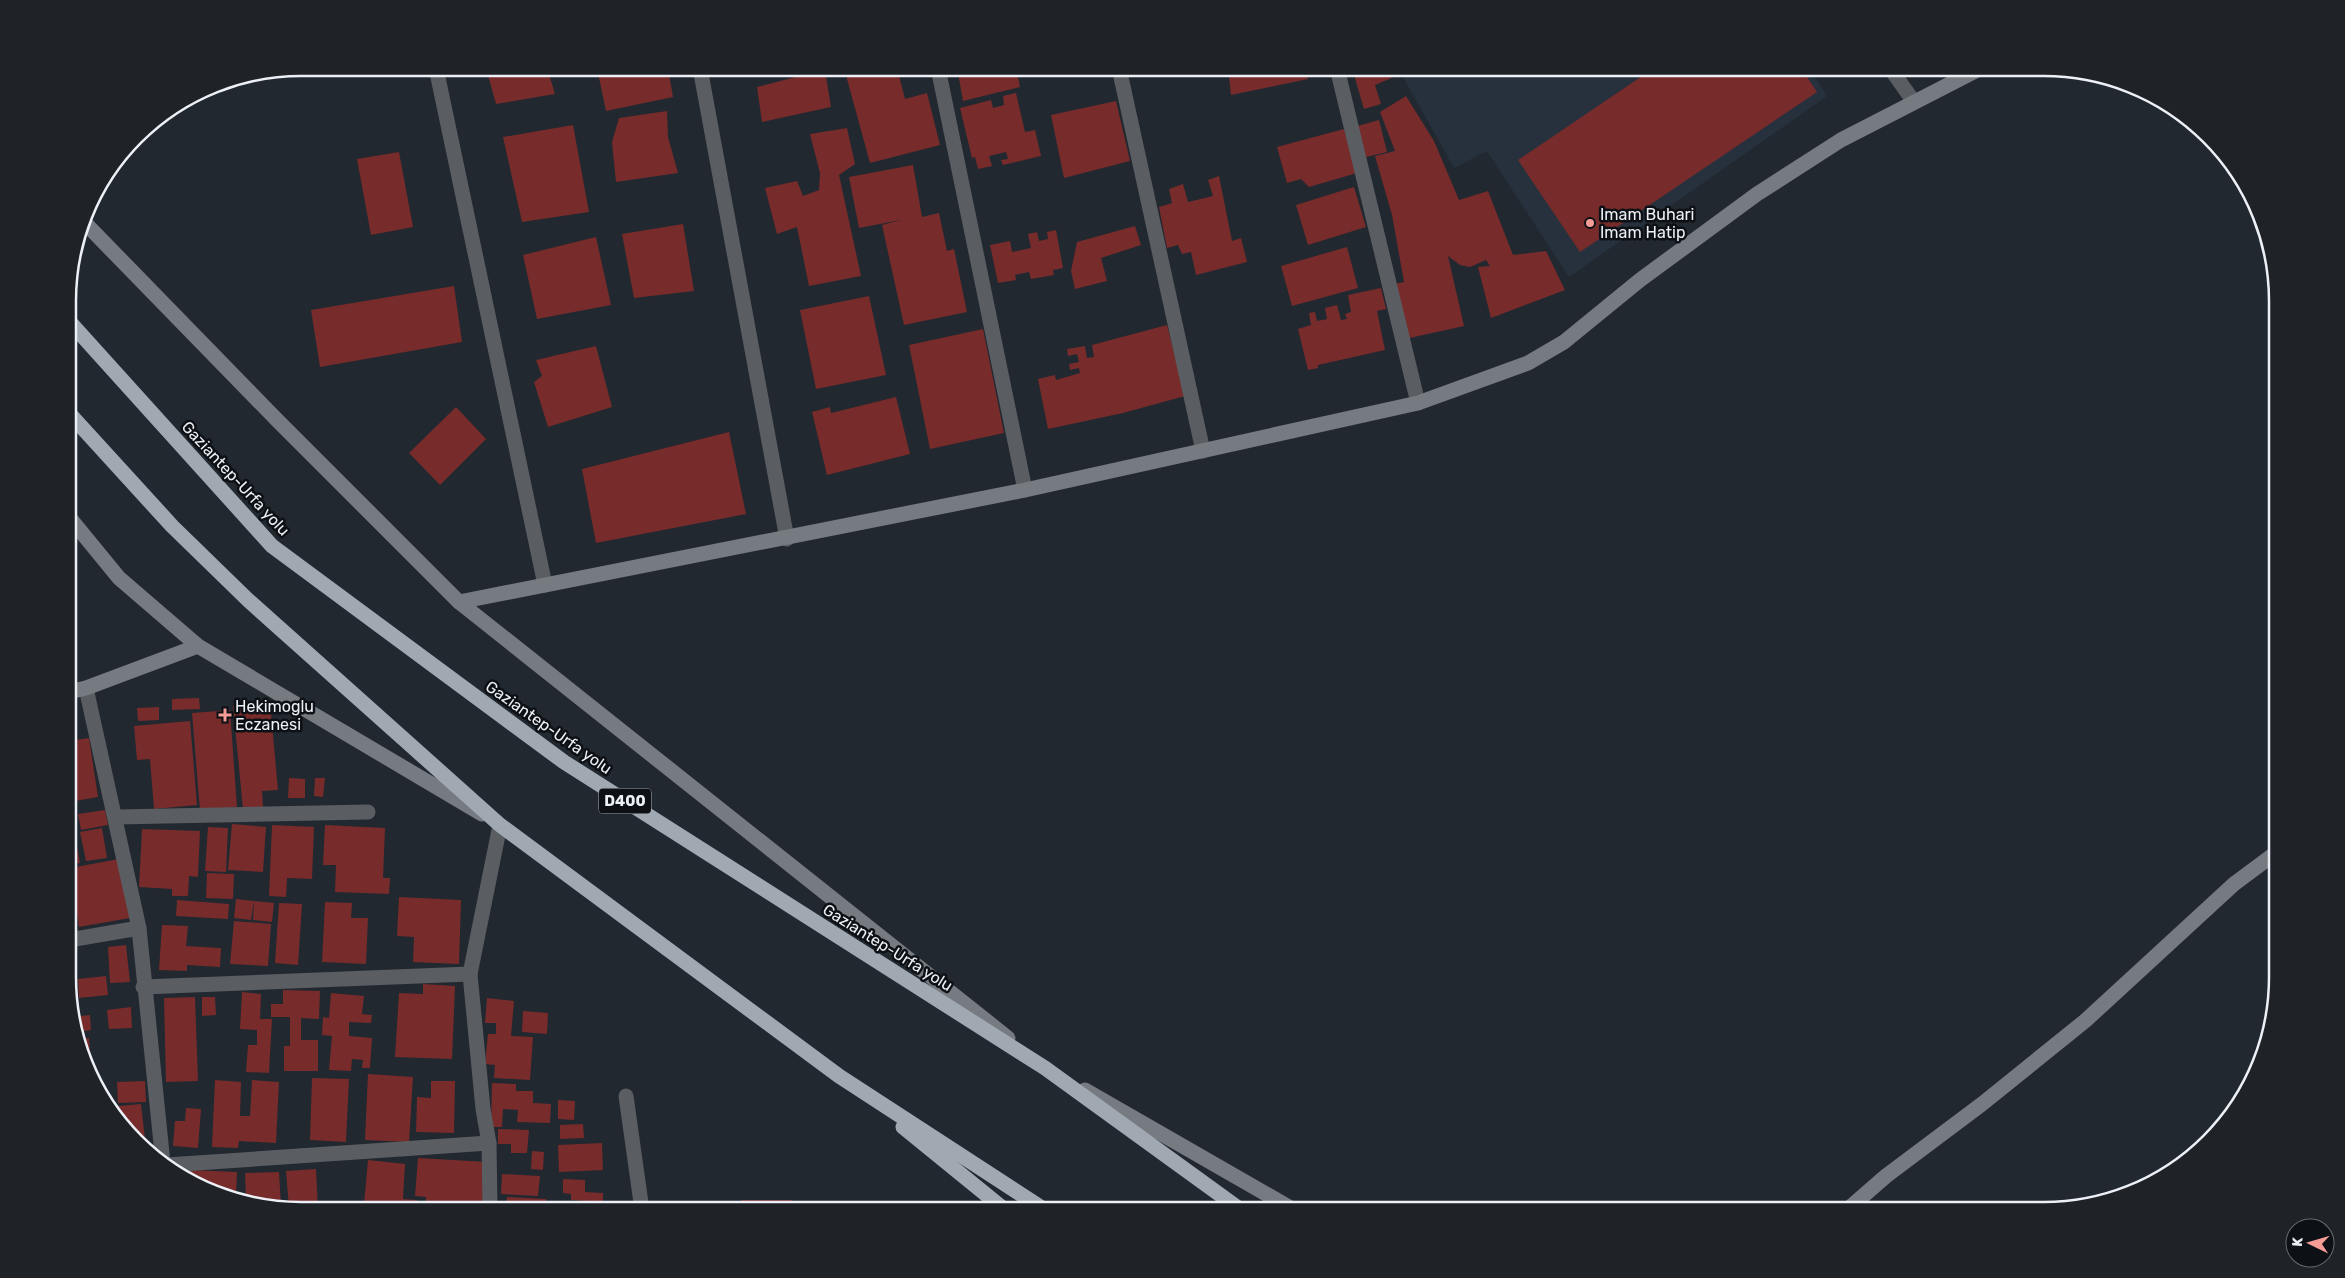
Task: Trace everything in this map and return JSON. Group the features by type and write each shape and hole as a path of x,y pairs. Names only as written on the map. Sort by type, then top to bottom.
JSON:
{"highway":[{"name":"Gaziantep-Urfa yolu","path":"76,329 272,546 564,762 1045,1068 1230,1202"},
{"path":"76,421 172,526 248,600 500,825 839,1076 995,1202"},
{"path":"839,1076 1033,1202"}],"street":[{"path":"438,76 545,585"},
{"path":"701,76 787,538"},
{"path":"940,76 1025,490"},
{"path":"1121,76 1203,451"},
{"path":"1339,76 1418,403"},
{"path":"1896,76 1914,102"},
{"path":"459,602 1025,490 1418,403 1528,363 1564,342 1640,280 1744,203 1841,140 1965,76"},
{"path":"89,227 278,421 459,602 1045,1068 1280,1202"},
{"path":"76,527 119,578 198,646 500,825 470,974 483,1109 489,1143 490,1202"},
{"path":"76,690 198,646"},
{"path":"86,688 139,928 162,1153"},
{"path":"116,817 368,812"},
{"path":"1856,1202 1886,1176 1982,1104 2086,1020 2234,884 2269,858"},
{"path":"76,939 139,928"},
{"path":"144,987 470,974"},
{"path":"626,1096 641,1202"},
{"path":"178,1165 489,1143"}],"shaded area":[{"name":"Imam Buhari Imam Hatip","path":"1402,76 1814,76 1827,96 1569,277 1487,151 1454,168"}],"building":[{"path":"488,76 549,76 555,94 496,104"},
{"path":"599,76 669,76 673,97 606,111"},
{"path":"799,76 826,76 831,107 762,122 757,87"},
{"path":"846,76 899,76 905,99 927,93 940,145 870,163"},
{"path":"958,76 1018,76 1020,87 963,101"},
{"path":"1229,76 1308,76 1308,79 1231,95"},
{"path":"1354,76 1396,76 1375,85 1381,104 1364,109"},
{"path":"1642,76 1806,76 1817,92 1580,252 1518,160"},
{"path":"1016,93 1025,132 1035,130 1041,156 1003,165 1001,160 1008,159 1006,152 989,156 992,166 978,169 975,157 972,158 960,108 991,100 993,108 1004,105 1003,96"},
{"path":"1406,96 1434,141 1459,200 1488,191 1513,255 1546,251 1565,290 1491,318 1478,267 1490,266 1486,260 1470,267 1460,265 1448,256 1464,326 1405,339 1394,284 1404,282 1392,215 1375,156 1395,151 1380,112"},
{"path":"1116,101 1130,161 1064,178 1051,115"},
{"path":"667,111 668,137 678,173 616,182 612,142 619,118"},
{"path":"1379,120 1387,152 1362,158 1354,127"},
{"path":"573,125 589,212 522,222 503,137"},
{"path":"847,128 855,164 839,175 861,276 809,286 797,227 777,234 765,188 797,181 803,196 819,190 820,173 810,134"},
{"path":"1344,129 1357,173 1309,187 1301,179 1287,183 1277,147"},
{"path":"399,152 413,227 371,235 357,159"},
{"path":"913,165 922,217 939,213 947,251 954,249 967,312 904,325 882,225 901,220 859,228 849,177"},
{"path":"1219,176 1232,241 1241,238 1247,262 1196,275 1191,252 1182,254 1178,245 1167,248 1159,207 1172,203 1169,189 1183,184 1188,202 1213,196 1208,180"},
{"path":"1354,187 1366,227 1308,245 1296,205"},
{"path":"683,224 694,291 634,298 622,234"},
{"path":"1135,226 1141,245 1101,258 1107,281 1075,289 1071,271 1077,242"},
{"path":"1056,230 1063,268 1053,270 1054,275 1031,279 1029,272 1015,275 1016,280 998,283 990,245 1010,241 1012,252 1031,248 1028,234 1037,232 1039,241 1048,239 1047,232"},
{"path":"596,237 611,305 537,319 523,255"},
{"path":"1347,247 1358,288 1292,306 1281,266"},
{"path":"454,286 462,342 320,367 311,310"},
{"path":"1381,288 1386,309 1377,311 1385,350 1318,365 1318,368 1308,370 1298,329 1311,325 1309,313 1315,312 1317,321 1327,319 1325,308 1337,305 1341,320 1347,319 1345,314 1351,312 1348,295"},
{"path":"869,296 886,375 816,389 800,310"},
{"path":"1167,325 1185,396 1123,413 1048,429 1038,379 1055,375 1056,380 1080,373 1079,368 1070,370 1069,364 1079,362 1077,354 1068,356 1067,349 1085,346 1087,358 1094,357 1092,345"},
{"path":"983,329 1004,433 930,449 909,345"},
{"path":"596,346 612,407 548,427 534,382 542,376 536,360"},
{"path":"896,397 910,454 827,475 812,412 830,407 831,413"},
{"path":"456,407 486,439 440,485 409,453"},
{"path":"729,432 746,514 596,543 582,469"},
{"path":"199,698 200,709 172,710 172,699"},
{"path":"270,702 278,790 262,791 263,807 243,809 233,706"},
{"path":"159,707 159,720 138,721 137,708"},
{"path":"230,710 237,807 200,810 192,713"},
{"path":"190,721 197,805 154,809 150,759 137,760 134,726"},
{"path":"89,738 98,797 76,801 76,740"},
{"path":"289,778 305,779 305,798 288,798"},
{"path":"315,778 325,778 323,797 314,796"},
{"path":"105,810 108,825 81,830 78,814"},
{"path":"232,824 266,827 263,872 228,870"},
{"path":"272,825 314,827 312,879 287,878 286,897 269,896"},
{"path":"325,825 385,828 383,878 390,878 389,894 335,892 336,865 323,865"},
{"path":"208,827 228,828 226,872 205,871"},
{"path":"102,828 107,858 86,861 80,832"},
{"path":"142,829 200,831 198,877 189,876 188,896 172,896 172,889 139,887"},
{"path":"76,840 80,863 76,864"},
{"path":"119,859 130,918 79,927 76,907 76,867"},
{"path":"207,873 234,874 233,899 206,898"},
{"path":"399,897 461,900 459,964 413,962 414,937 397,936"},
{"path":"236,899 254,901 251,920 234,918"},
{"path":"177,900 229,904 228,919 176,916"},
{"path":"254,901 274,903 272,922 253,920"},
{"path":"325,902 352,903 351,918 368,918 366,964 322,962"},
{"path":"279,903 302,904 298,965 275,963"},
{"path":"234,921 271,924 268,966 230,964"},
{"path":"162,925 188,926 186,946 221,948 220,967 187,965 187,971 159,970"},
{"path":"126,945 130,982 110,983 108,947"},
{"path":"106,976 108,995 79,998 78,979"},
{"path":"423,984 455,986 452,1059 395,1057 399,993 423,994"},
{"path":"283,990 320,991 319,1019 301,1018 301,1040 318,1040 318,1071 284,1071 284,1046 290,1046 290,1017 271,1017 271,1004 283,1004"},
{"path":"242,992 261,994 260,1019 272,1019 269,1073 246,1072 248,1045 257,1045 257,1030 240,1029"},
{"path":"331,993 364,996 362,1014 372,1015 371,1023 349,1022 349,1036 372,1038 370,1068 362,1068 363,1060 352,1059 351,1071 329,1070 332,1036 322,1035 323,1017 329,1018"},
{"path":"195,997 198,1081 166,1082 164,998"},
{"path":"202,997 215,997 216,1015 202,1016"},
{"path":"487,998 514,1001 511,1036 533,1037 530,1080 494,1078 495,1065 485,1064 488,1034 496,1034 496,1023 485,1023"},
{"path":"131,1007 132,1028 109,1029 107,1010"},
{"path":"523,1011 548,1013 547,1034 522,1032"},
{"path":"90,1015 91,1030 83,1031 80,1016"},
{"path":"85,1038 89,1038 90,1056 88,1049"},
{"path":"368,1074 413,1077 409,1142 365,1140"},
{"path":"312,1078 349,1079 346,1142 310,1140"},
{"path":"215,1080 241,1082 240,1116 250,1116 252,1080 279,1082 276,1143 239,1141 238,1148 212,1147"},
{"path":"145,1081 146,1102 118,1103 117,1082"},
{"path":"431,1081 455,1081 454,1133 416,1132 417,1097 431,1098"},
{"path":"492,1083 516,1084 516,1091 533,1091 533,1103 551,1104 550,1123 517,1122 518,1110 503,1109 502,1127 491,1127"},
{"path":"558,1100 575,1101 574,1120 558,1119"},
{"path":"141,1104 145,1139 132,1125 117,1106"},
{"path":"186,1108 201,1109 198,1148 173,1146 175,1121 185,1121"},
{"path":"583,1124 584,1138 560,1139 560,1125"},
{"path":"498,1129 529,1130 527,1153 511,1153 511,1144 498,1144"},
{"path":"602,1143 603,1170 559,1172 558,1145"},
{"path":"532,1151 544,1152 543,1170 531,1169"},
{"path":"418,1158 487,1162 484,1202 426,1202 426,1197 415,1196"},
{"path":"368,1160 405,1164 403,1199 417,1200 417,1202 364,1202"},
{"path":"316,1169 318,1202 288,1201 286,1171"},
{"path":"190,1170 237,1172 236,1192 215,1185 190,1173"},
{"path":"279,1172 281,1201 246,1195 245,1173"},
{"path":"502,1174 540,1176 538,1196 501,1194"},
{"path":"563,1179 585,1180 585,1192 603,1193 603,1202 571,1200 571,1194 563,1193"},
{"path":"507,1197 546,1199 546,1202 507,1202"},
{"path":"741,1200 792,1200 792,1202 741,1202"},
{"path":"740,1201 740,1202 675,1202"}],"place":[{"name":"Imam Buhari Imam Hatip","path":"1590,223"},
{"name":"Hekimoglu Eczanesi","path":"225,715"}]}
